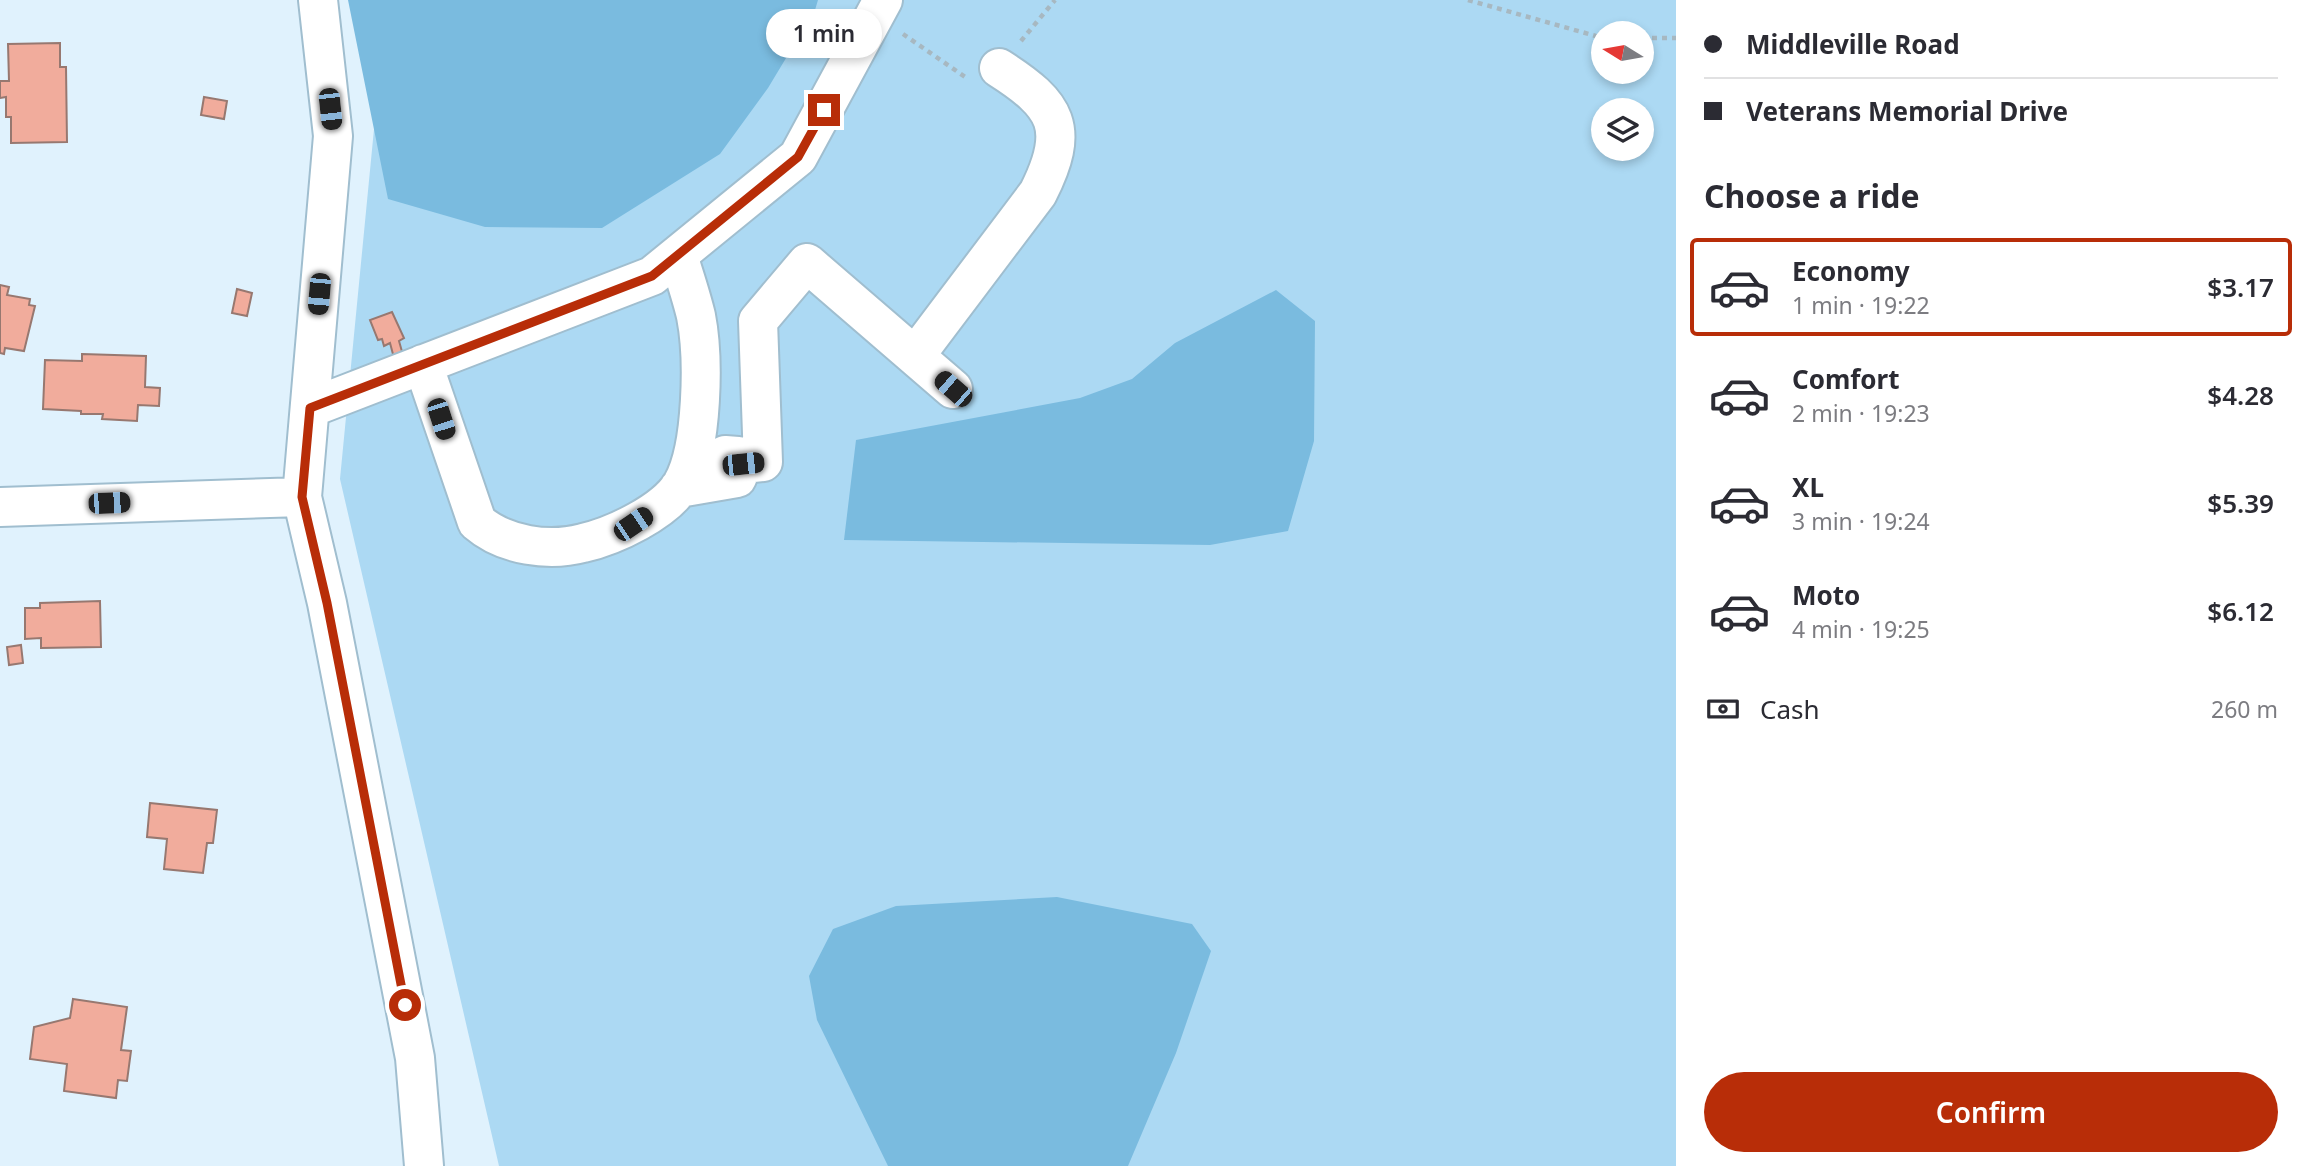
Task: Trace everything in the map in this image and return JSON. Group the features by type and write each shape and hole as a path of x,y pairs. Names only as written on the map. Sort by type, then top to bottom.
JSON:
{"street":[{"path":"318,0 333,136 302,497 327,603 415,1058 424,1166"},
{"path":"310,408 652,276 798,157 883,0"},
{"path":"915,356 1038,193 1050,169 1055,143 1054,120 1030,88 999,68"},
{"path":"678,255 696,318 700,396 694,452 679,488"},
{"path":"743,464 763,462 758,321 807,263 953,389"},
{"path":"423,364 474,518 484,528 499,536 540,546 574,545 593,541 633,524 679,488 737,478 743,464"},
{"path":"694,452 738,456 743,464"},
{"path":"0,506 302,497"}],"path":[{"path":"1468,0 1591,35"},
{"path":"1654,38 1676,38"}],"shaded area":[{"path":"348,0 818,0 815,10 768,88 720,154 602,228 485,227 388,199"},
{"path":"364,0 1676,0 1676,1166 499,1166 340,479 378,88"},
{"path":"1276,290 1315,321 1314,441 1288,531 1210,545 844,540 856,440 1080,398 1132,379 1175,343"},
{"path":"1057,897 1192,924 1211,951 1176,1053 1128,1166 888,1166 817,1020 809,976 833,929 896,906"}],"building":[{"path":"60,43 60,67 66,67 67,142 11,143 11,117 6,117 6,97 0,98 0,81 9,81 8,44"},
{"path":"204,97 227,101 224,119 201,115"},
{"path":"0,285 9,287 7,295 30,299 29,305 35,306 24,351 5,348 4,354 0,353"},
{"path":"237,289 252,293 247,316 232,313"},
{"path":"392,312 404,338 399,341 403,355 394,358 390,343 384,346 382,339 378,340 370,320"},
{"path":"82,354 146,356 145,387 160,388 159,406 138,405 137,421 102,419 103,414 81,414 81,411 43,409 45,360 82,361"},
{"path":"100,601 101,647 41,648 41,638 25,639 25,608 40,608 40,603"},
{"path":"21,645 23,663 9,665 7,647"},
{"path":"150,803 217,810 213,843 207,843 203,873 164,869 167,839 147,837"},
{"path":"73,999 127,1007 121,1050 131,1051 127,1081 118,1080 116,1098 64,1091 67,1064 30,1059 34,1027 70,1018"}],"route":[{"path":"405,1005 327,603 302,497 310,408 652,276 798,157 824,110"}]}
